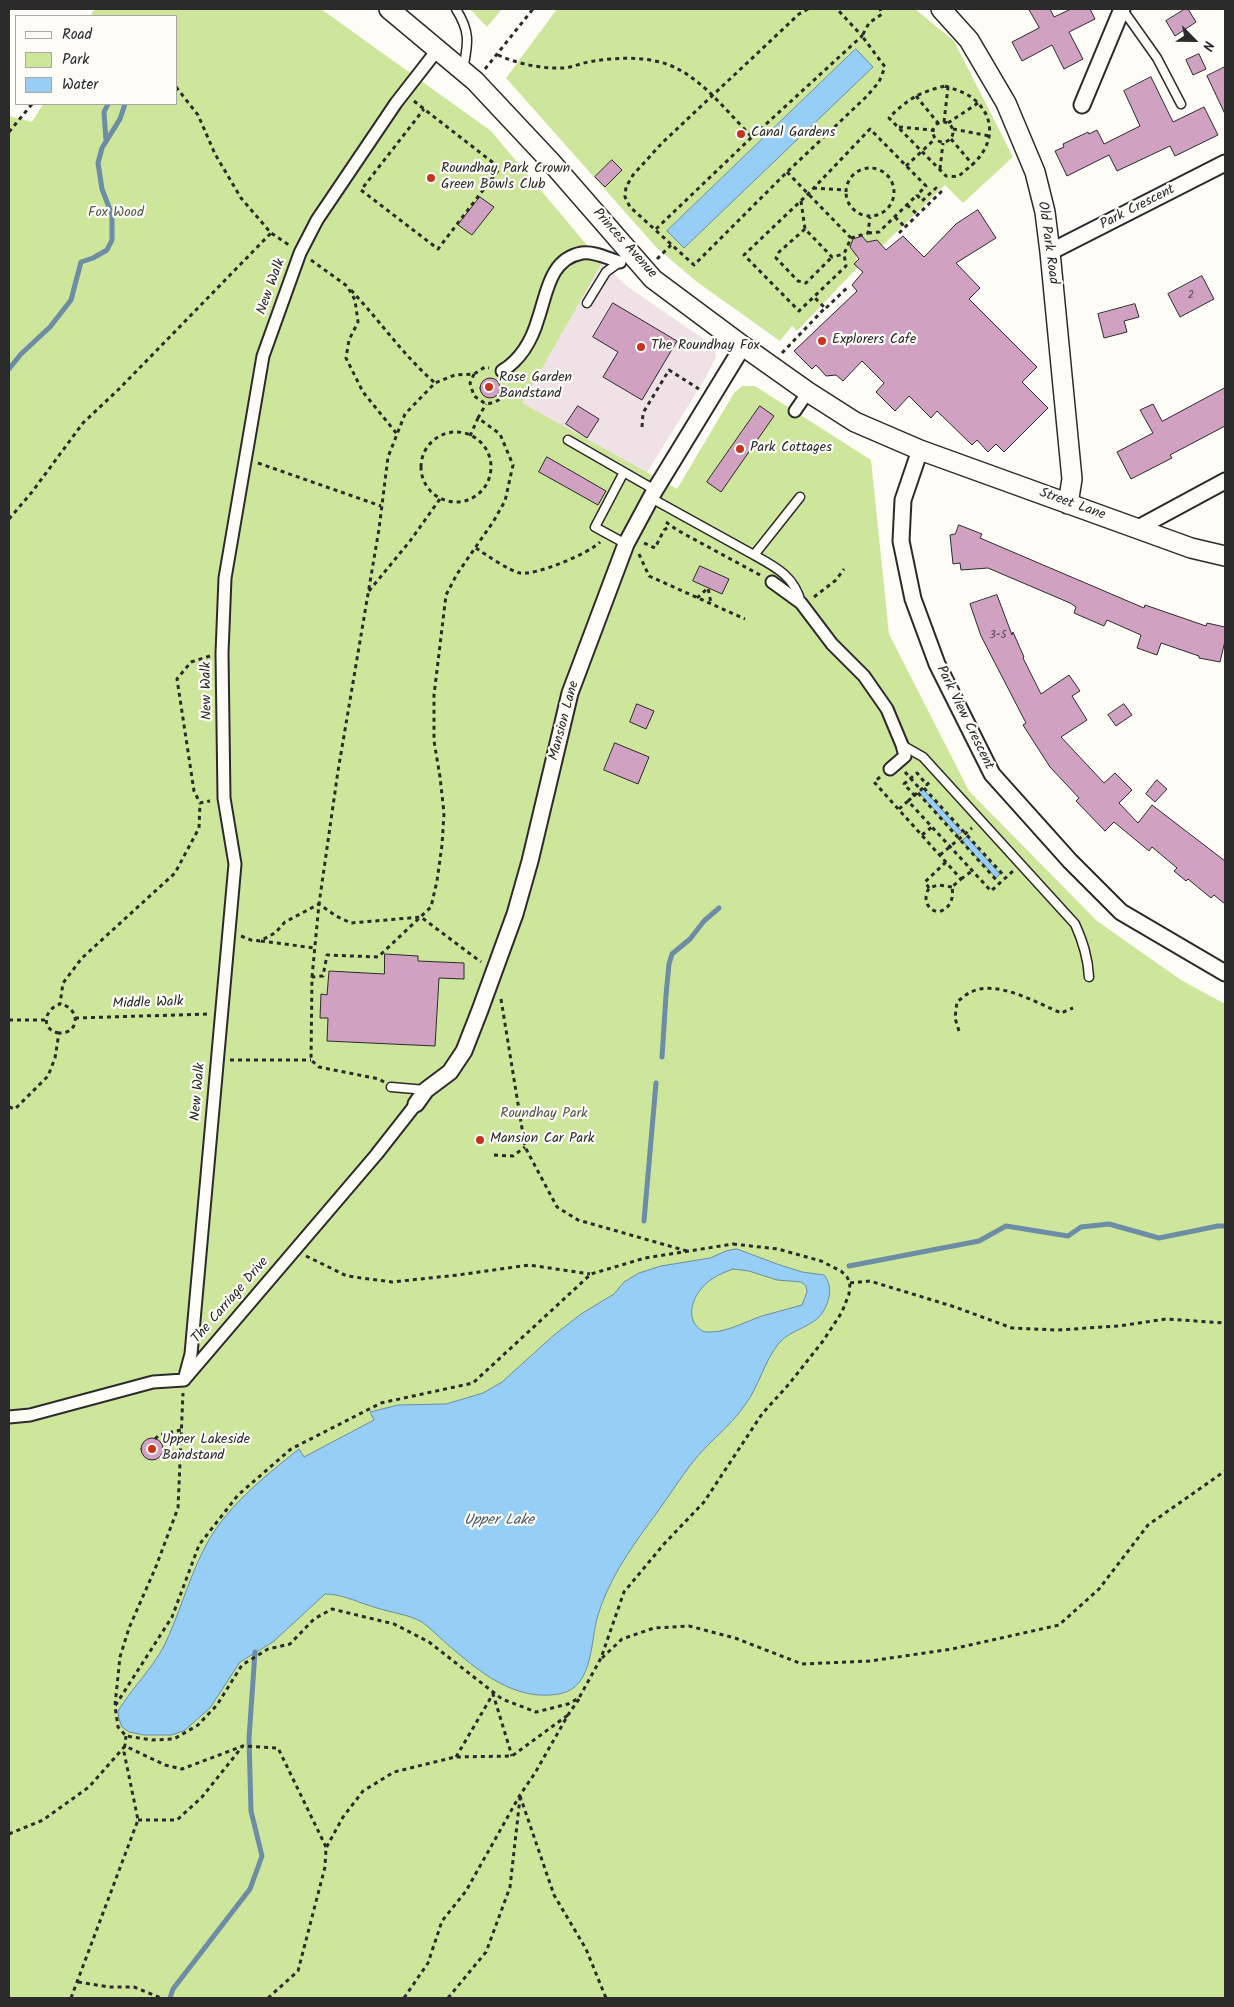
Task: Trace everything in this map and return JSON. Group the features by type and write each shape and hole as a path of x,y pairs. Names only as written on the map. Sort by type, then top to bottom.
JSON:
{"street":[{"name":"Princes Avenue","path":"389,9 469,76 551,162 625,258 808,392 855,422 920,450"},
{"name":"Old Park Road","path":"941,9 969,40 1006,102 1035,172 1045,212 1050,252 1072,479 1068,504"},
{"path":"1082,105 1123,9"},
{"name":"New Walk","path":"184,1380 191,1354 220,1014 235,864 224,798 222,652 226,578 263,356 300,253 318,220 404,93 438,49"},
{"name":"Park Crescent","path":"1050,252 1225,163"},
{"path":"502,371 513,364 532,337 549,280 560,265 584,253 625,258"},
{"name":"Mansion Lane","path":"416,1104 426,1090 450,1072 464,1051 494,972 515,914 530,861 570,693 627,542 653,494 743,346"},
{"path":"795,411 808,392"},
{"name":"Street Lane","path":"920,450 1191,548 1225,556"},
{"name":"Park View Crescent","path":"920,450 902,500 901,541 914,599 937,664 992,774 1070,861 1121,912 1225,973"},
{"path":"1138,528 1225,482"},
{"path":"772,582 801,603 832,644 864,676 876,693 890,716 905,756 893,766"},
{"name":"The Carriage Drive","path":"184,1380 376,1155 416,1104"},
{"path":"9,1417 30,1415 153,1382 184,1380"}],"lane":[{"path":"456,9 466,24 469,76"},
{"path":"1123,9 1157,58 1181,104"},
{"path":"587,303 606,272 625,258"},
{"path":"568,440 624,472 653,494 754,556 780,569 794,584 801,603"},
{"path":"624,472 595,527 627,542"},
{"path":"754,556 800,497"},
{"path":"902,745 924,758 1075,924 1083,941 1088,959 1089,977"},
{"path":"391,1087 426,1090"}],"path":[{"path":"469,76 498,54 533,9"},
{"path":"808,9 799,14 733,74 712,97 662,143 633,175 626,187 625,197 630,206 694,264 787,172 866,98 879,82 885,67 862,36 837,9"},
{"path":"656,229 752,137 862,36 869,23 882,14 880,9"},
{"path":"498,54 514,62 551,68 566,68 594,61 641,58 675,68 704,85 712,97 752,137"},
{"path":"945,86 966,94 978,103 987,118 990,136 984,154 973,165 957,176 946,176 889,118 905,102 916,96 945,86"},
{"path":"946,123 948,87"},
{"path":"404,93 500,168 438,249 361,190 424,109"},
{"path":"916,96 938,123"},
{"path":"932,130 938,123 946,123 978,103"},
{"path":"9,132 31,105"},
{"path":"946,123 953,129 990,136"},
{"path":"899,128 932,130"},
{"path":"870,129 906,166 926,186 879,232 851,238 844,254 846,266 799,311 744,255 808,194 870,129"},
{"path":"951,139 953,129"},
{"path":"932,130 935,139 942,143"},
{"path":"906,166 935,139"},
{"path":"951,139 973,165"},
{"path":"942,143 951,139"},
{"path":"940,170 942,143"},
{"path":"866,168 882,170 889,176 894,188 894,196 886,211 879,215 870,216 854,211 849,204 846,190 851,176 858,170 866,168"},
{"path":"787,172 851,238"},
{"path":"813,188 846,190"},
{"path":"898,234 941,192 936,188 922,201 917,195"},
{"path":"801,200 805,228 832,257"},
{"path":"907,205 918,215"},
{"path":"868,233 870,216"},
{"path":"895,217 905,227"},
{"path":"805,228 779,252 776,258 798,281 806,283 832,257 844,254"},
{"path":"9,519 32,492 83,423 120,389 270,234"},
{"path":"347,286 373,314 414,365 435,383"},
{"path":"787,357 782,353 849,286"},
{"path":"814,297 825,308"},
{"path":"311,1060 312,977 319,904 338,771 382,506 388,457 405,414 435,383 455,375 474,374 485,367 502,371 507,381 506,394 498,402 486,404 474,396 470,383 474,374"},
{"path":"642,427 643,413 669,370 712,396"},
{"path":"470,436 486,404"},
{"path":"312,977 323,976 327,955 378,958 431,908 442,845 444,813 434,742 434,695 446,595 457,574 476,548 504,501 513,465 500,434 478,418"},
{"path":"457,432 470,436 483,446 488,454 490,473 487,483 482,491 465,501 456,503 440,499 429,491 424,482 421,473 421,462 424,453 429,444 447,434 457,432"},
{"path":"245,458 382,506"},
{"path":"368,592 410,541 440,499"},
{"path":"627,542 654,548 664,530 670,526 772,582"},
{"path":"476,548 520,573 535,572 591,550 599,543 604,532"},
{"path":"627,542 640,555 649,576 745,619"},
{"path":"801,603 816,596 836,580 844,569"},
{"path":"698,598 708,588 711,604"},
{"path":"60,1004 63,983 82,958 175,873 199,828 200,803 194,791 177,679 191,662 222,652"},
{"path":"962,879 874,782 893,766 923,789 1006,878"},
{"path":"914,796 904,784 917,773 923,789 960,839 999,883"},
{"path":"200,803 224,798"},
{"path":"899,809 908,801 991,891 1015,870"},
{"path":"940,855 975,826"},
{"path":"922,835 932,827"},
{"path":"929,888 924,882 946,862"},
{"path":"929,888 938,885 952,887 972,871"},
{"path":"929,888 926,903 933,911 938,912 948,907 952,899 952,887"},
{"path":"319,904 336,916 351,922 421,917 494,972 500,995 524,1147 557,1207 578,1220 690,1251"},
{"path":"260,941 275,932 285,922 319,904"},
{"path":"229,931 251,940 315,948"},
{"path":"959,1031 955,1018 957,1002 969,992 983,988 999,988 1061,1013 1073,1008"},
{"path":"60,1004 67,1005 73,1010 76,1018 74,1025 69,1031 59,1033 54,1032 49,1027 46,1020 47,1012 52,1006 60,1004"},
{"name":"Middle Walk","path":"76,1018 220,1014"},
{"path":"9,1020 46,1020"},
{"path":"9,1107 15,1109 48,1076 55,1058 59,1033"},
{"path":"235,1060 311,1060 319,1067 379,1079 391,1087"},
{"path":"494,1155 513,1156 524,1147"},
{"path":"295,1250 347,1276 392,1282 458,1276 529,1265 591,1274 645,1258 733,1244 778,1249 828,1265 841,1271 847,1277 850,1284 849,1294 842,1312 823,1341 762,1414 704,1502 664,1544 624,1592 601,1658 466,1891 442,1921 428,1963 404,1998"},
{"path":"115,1706 172,1617 199,1545 238,1495 291,1449 373,1406 473,1383 591,1274"},
{"path":"850,1284 870,1281 1012,1328 1057,1330 1119,1326 1166,1319 1225,1323"},
{"path":"184,1380 178,1508 155,1569 129,1628 120,1656 115,1706 118,1727 126,1736 152,1740 174,1739 190,1730 198,1725 217,1705 242,1665 268,1649 290,1644 314,1619 332,1609 394,1624 429,1642 493,1694 536,1712 568,1704 579,1698"},
{"path":"155,1439 159,1435 181,1430"},
{"path":"601,1658 622,1639 654,1628 689,1626 735,1638 802,1664 870,1661 943,1650 1058,1625 1099,1589 1148,1525 1225,1471"},
{"path":"493,1694 512,1756"},
{"path":"456,1757 493,1694"},
{"path":"268,1998 298,1971 325,1867 326,1848 343,1817 362,1791 394,1772 456,1757 512,1756 568,1715"},
{"path":"71,1998 138,1820 124,1752 126,1736"},
{"path":"125,1746 165,1765 182,1770 243,1746 278,1748 326,1848"},
{"path":"9,1834 42,1820 89,1787 125,1746"},
{"path":"138,1820 177,1820 202,1797 243,1746"},
{"path":"448,1998 486,1952 510,1887 520,1795"},
{"path":"520,1795 554,1895 586,1950 606,1998"},
{"path":"78,1982 109,1987 134,1987 161,1998"}],"shaded area":[{"path":"602,263 628,287 708,342 715,349 716,357 706,377 651,466 612,538 521,403"}],"green space":[{"name":"Roundhay Park","path":"94,9 321,9 491,131 602,263 522,403 677,489 734,393 742,386 755,386 871,460 889,634 969,791 1097,921 1181,980 1225,1004 1225,1998 9,1998 9,116 32,122 42,105 178,105 178,15 91,15"},
{"path":"470,9 502,9 487,27"},
{"path":"557,9 915,9 954,41 1013,157 963,203 945,185 882,246 877,240 867,242 862,236 853,239 850,247 856,255 858,267 797,331 792,326 780,341 697,282 656,247 506,78"}],"water":[{"path":"856,49 873,67 684,248 667,231"},
{"path":"923,789 962,832 958,835 919,793"},
{"path":"967,837 1000,874 996,878 962,841"},
{"name":"Upper Lake","path":"737,1249 802,1272 824,1275 829,1284 827,1303 819,1317 790,1334 779,1343 769,1358 745,1405 692,1463 632,1548 616,1574 603,1601 595,1626 589,1662 579,1683 570,1690 559,1694 542,1695 512,1688 497,1682 470,1663 422,1622 345,1597 325,1594 273,1642 240,1662 210,1708 185,1730 172,1735 144,1735 129,1732 122,1727 118,1711 154,1663 164,1646 198,1562 211,1536 245,1495 299,1449 304,1457 374,1420 370,1412 398,1405 446,1404 483,1393 502,1382 554,1335 581,1314 614,1294 624,1282 639,1273 661,1266 710,1258 726,1251","holes":["733,1269 749,1271 777,1280 801,1282 806,1286 807,1292 802,1305 762,1316 721,1331 702,1331 692,1318 693,1305 702,1287 715,1277"]}],"building":[{"path":"1029,9 1050,9 1054,17 1071,9 1090,9 1095,19 1069,32 1083,59 1064,69 1052,45 1022,61 1012,42 1039,28"},
{"path":"1188,9 1196,22 1175,36 1166,21"},
{"path":"1199,54 1206,69 1193,75 1186,60"},
{"path":"1225,67 1225,114 1207,76"},
{"path":"1151,77 1173,122 1204,107 1218,135 1175,156 1170,146 1117,171 1109,155 1067,176 1055,151 1064,147 1063,144 1088,132 1089,134 1097,130 1104,144 1140,126 1124,91"},
{"path":"612,160 622,170 605,187 595,177"},
{"path":"480,197 494,207 472,235 458,225"},
{"path":"978,210 996,238 956,263 980,288 969,299 1037,367 1022,382 1048,408 1004,452 996,444 988,452 977,440 972,445 937,411 931,418 909,396 895,411 876,392 884,383 862,361 843,381 836,375 826,376 816,365 812,369 794,351 857,291 852,285 863,272 854,264 859,259 850,247 853,239 862,236 867,242 877,240 886,250 903,236 924,257 956,224"},
{"path":"1202,276 1214,299 1180,317 1168,294"},
{"name":"The Roundhay Fox","path":"613,303 677,341 642,400 603,377 618,352 593,337"},
{"path":"1135,304 1139,317 1124,321 1127,332 1104,338 1098,314"},
{"name":"Rose Garden Bandstand","path":"490,378 497,381 500,388 497,395 490,398 483,395 480,388 483,381"},
{"path":"1225,388 1225,426 1170,455 1172,458 1131,479 1117,452 1153,433 1140,410 1153,404 1162,421"},
{"path":"578,406 599,419 587,438 566,424"},
{"name":"Park Cottages","path":"760,406 774,416 721,492 707,482"},
{"path":"547,457 606,491 598,505 539,472"},
{"path":"959,525 982,534 980,538 1144,608 1145,605 1206,626 1207,623 1225,627 1225,641 1220,662 1199,658 1199,656 1161,643 1157,655 1137,648 1141,635 1107,620 1104,626 1074,613 1076,607 1070,603 988,568 961,570 960,563 953,564 950,535 955,534"},
{"path":"700,566 729,579 722,594 693,581"},
{"path":"997,595 1012,635 1013,632 1023,658 1041,694 1069,675 1080,691 1072,696 1087,720 1061,737 1104,783 1115,773 1132,790 1119,803 1138,823 1152,805 1225,861 1225,904 1214,895 1211,898 1188,879 1186,881 1174,871 1177,868 1152,847 1149,851 1114,822 1105,831 1076,801 1079,798 1050,767 1023,725 1026,723 981,636 970,604"},
{"path":"637,704 654,711 646,729 630,722"},
{"path":"1124,704 1132,715 1116,726 1108,715"},
{"path":"615,743 649,757 638,784 604,770"},
{"path":"1157,780 1167,789 1155,802 1146,794"},
{"path":"385,954 418,956 418,961 464,963 464,979 439,978 435,1046 327,1041 328,1018 320,1018 321,994 327,995 329,971 384,974"},
{"name":"Upper Lakeside Bandstand","path":"152,1438 160,1441 163,1449 160,1457 152,1460 144,1457 141,1449 144,1441"}],"waterway":[{"path":"106,141 104,112 108,105"},
{"path":"9,369 21,354 50,327 71,300 81,262 107,250 112,240 112,215 102,189 98,163 102,148 120,119 125,105"},
{"path":"662,1057 669,964 672,954 690,939 704,921 719,908"},
{"path":"644,1221 656,1083"},
{"path":"849,1266 979,1241 1006,1226 1068,1236 1081,1227 1109,1224 1159,1238 1225,1226"},
{"path":"170,1998 173,1989 250,1889 262,1856 251,1811 249,1738 255,1652"}],"place":[{"name":"Canal Gardens","path":"741,134"},
{"name":"Roundhay Park Crown Green Bowls Club","path":"431,178"},
{"name":"Explorers Cafe","path":"822,341"},
{"name":"The Roundhay Fox","path":"641,347"},
{"name":"Rose Garden Bandstand","path":"489,387"},
{"name":"Park Cottages","path":"740,449"},
{"name":"Mansion Car Park","path":"480,1140"},
{"name":"Upper Lakeside Bandstand","path":"152,1449"}],"park label":[{"name":"Fox Wood","path":"116,214"}]}
